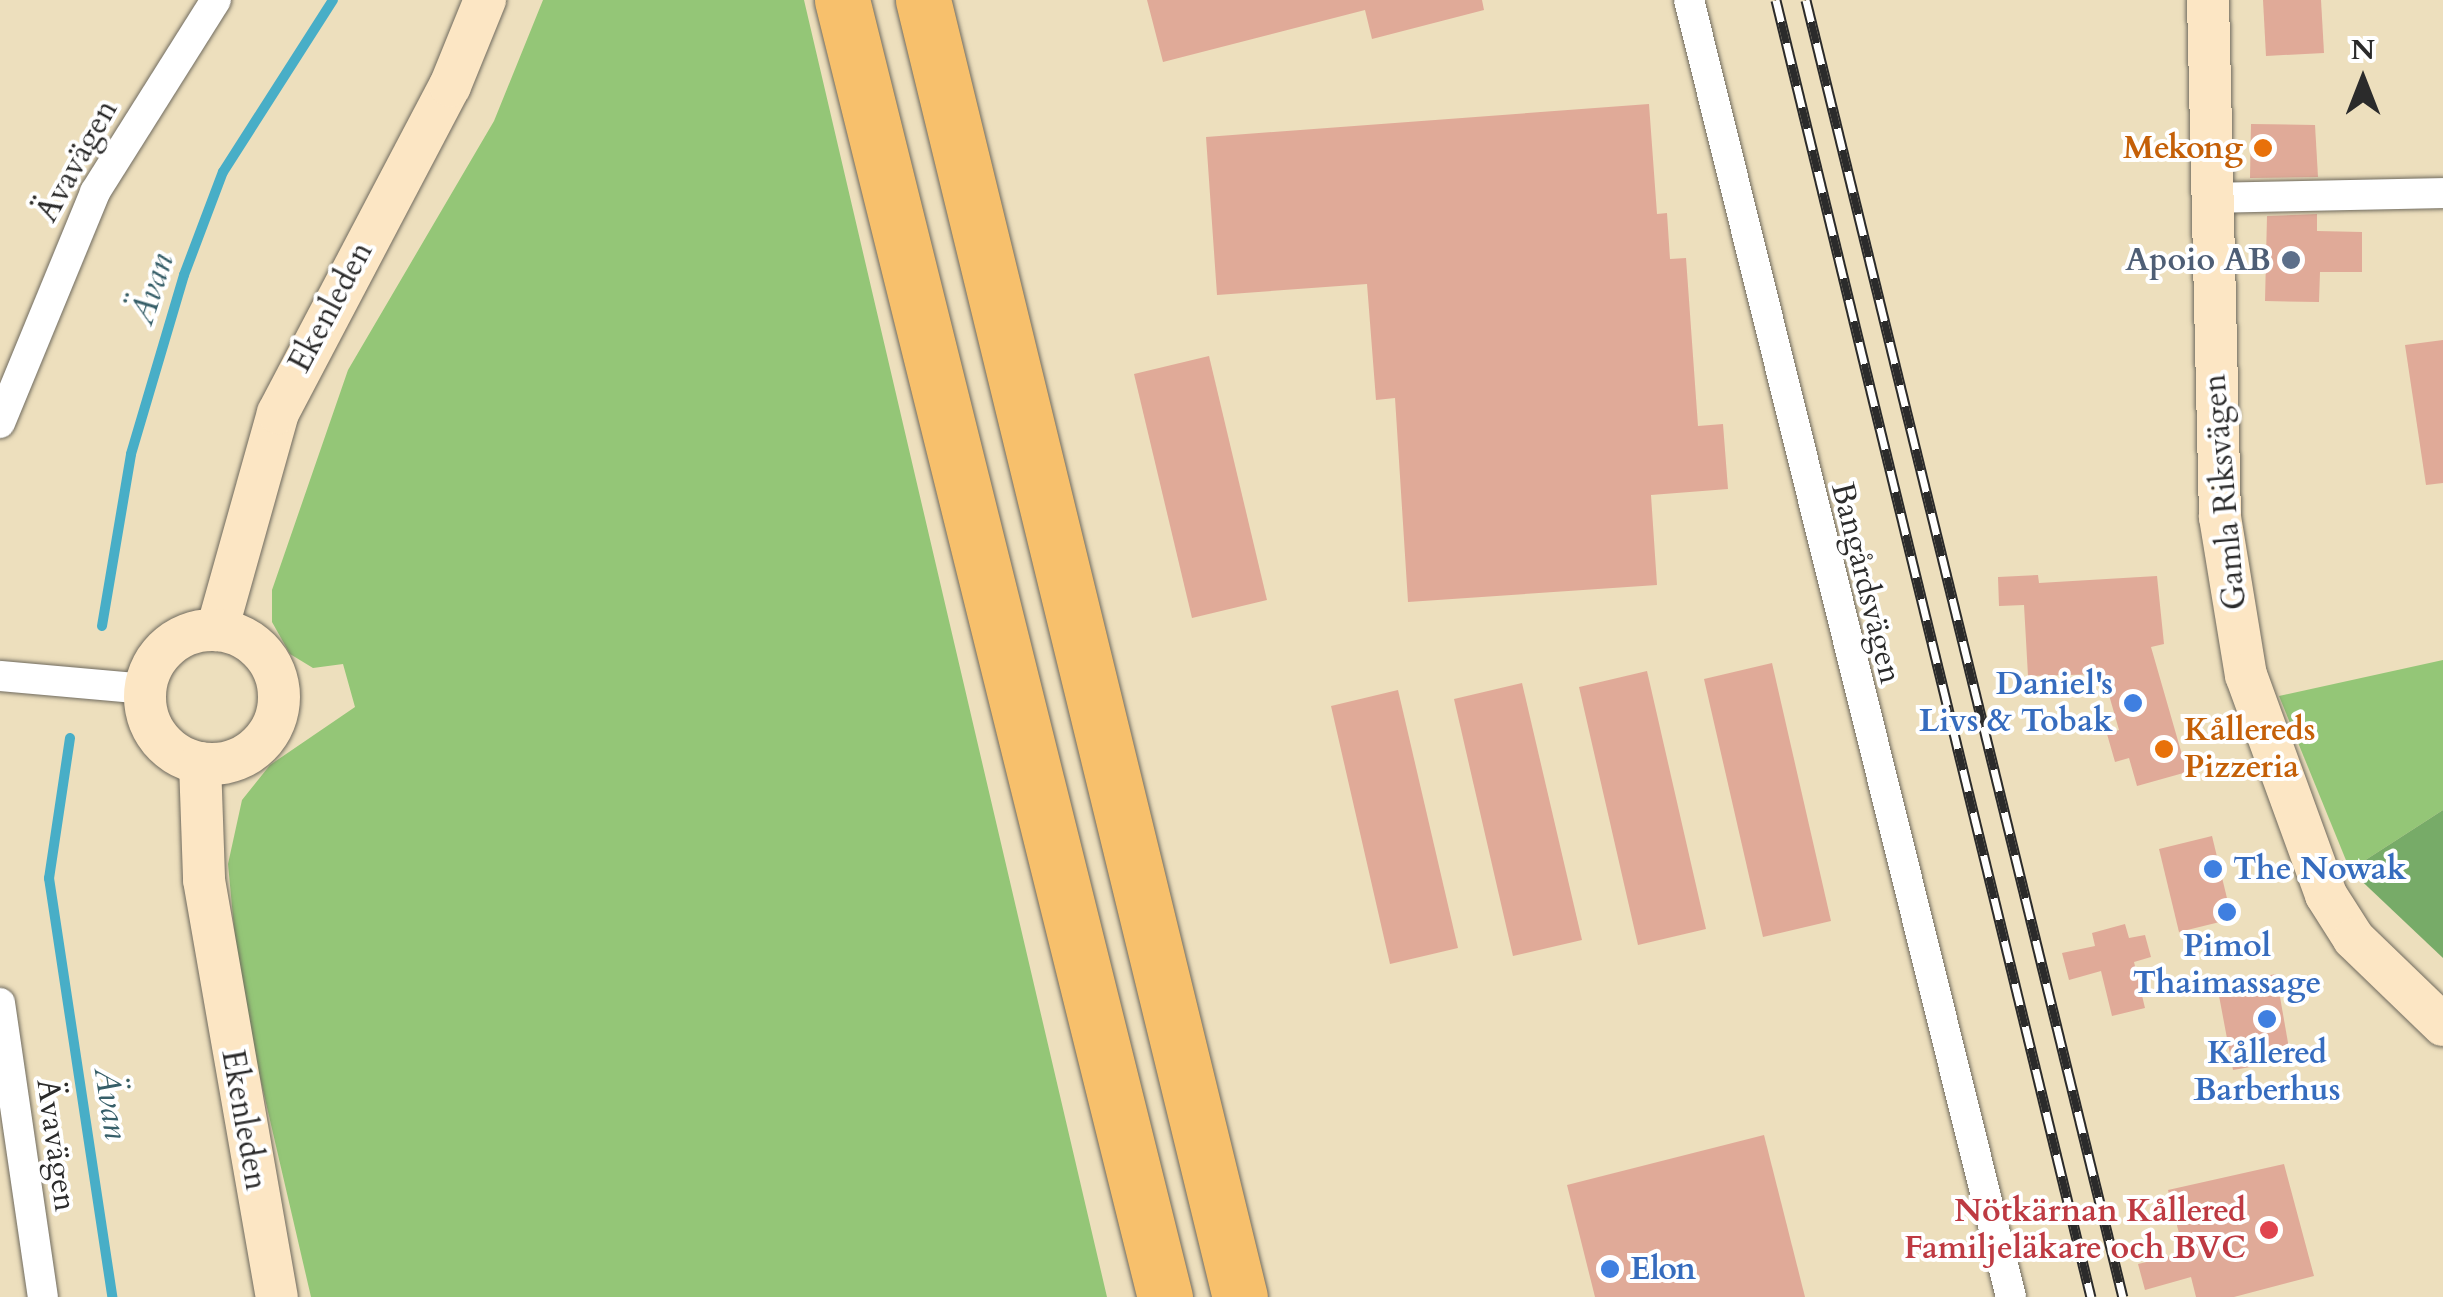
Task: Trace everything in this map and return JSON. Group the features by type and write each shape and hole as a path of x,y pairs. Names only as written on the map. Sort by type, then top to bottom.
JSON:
{"highway":[{"path":"842,0 1165,1297"},
{"path":"923,0 1240,1297"}],"street":[{"name":"Ävavägen","path":"0,422 95,192 216,0"},
{"name":"Ekenleden","path":"217,630 278,414 450,86 485,0"},
{"name":"Bangårdsvägen","path":"1689,0 2012,1297"},
{"name":"Gamla Riksvägen","path":"2208,0 2220,517 2253,700 2326,894 2354,939 2443,1024"},
{"path":"2210,198 2443,193"},
{"path":"217,630 268,660 279,699 254,749 200,763 158,737 145,689 175,640 217,630"},
{"path":"0,676 145,689"},
{"name":"Ekenleden","path":"200,763 204,880 276,1297"},
{"name":"Ävavägen","path":"0,1003 44,1297"}],"green space":[{"path":"543,0 804,0 1107,1297 311,1297 240,991 228,864 242,800 270,765 355,707 343,664 313,668 290,654 272,622 272,590 348,370 494,121"},
{"path":"2443,660 2443,810 2350,870 2279,696"},
{"path":"2443,810 2443,958 2350,870"}],"building":[{"path":"1147,0 1482,0 1484,10 1372,39 1365,10 1163,62"},
{"path":"2263,0 2321,0 2324,53 2266,56"},
{"path":"1649,104 1657,214 1667,213 1670,259 1686,258 1698,426 1723,424 1728,489 1651,495 1657,585 1408,602 1395,398 1376,400 1367,284 1217,295 1206,137"},
{"path":"2251,124 2315,125 2318,177 2250,178"},
{"path":"2317,214 2317,231 2362,232 2362,272 2320,272 2319,302 2265,301 2267,216"},
{"path":"2443,340 2443,483 2426,485 2405,345"},
{"path":"1209,356 1267,600 1192,618 1134,374"},
{"path":"2038,575 2039,583 2157,576 2164,644 2151,647 2187,772 2137,786 2129,758 2115,762 2107,734 2119,730 2103,674 2028,676 2024,605 1999,606 1998,577"},
{"path":"1772,663 1831,921 1763,937 1704,679"},
{"path":"1647,671 1706,929 1638,945 1579,687"},
{"path":"1522,683 1582,940 1513,956 1454,699"},
{"path":"1398,690 1458,948 1390,964 1331,706"},
{"path":"2212,836 2232,919 2179,932 2159,849"},
{"path":"2125,924 2129,938 2145,935 2151,957 2134,962 2145,1008 2112,1016 2101,971 2069,980 2062,953 2095,946 2092,933"},
{"path":"2276,974 2291,1060 2233,1070 2217,985"},
{"path":"1764,1135 1805,1297 1595,1297 1567,1185"},
{"path":"2284,1164 2314,1276 2234,1297 2196,1297 2191,1277 2145,1290 2138,1264 2184,1253 2168,1190"}],"waterway":[{"name":"Ävan","path":"102,626 131,454 184,275 223,172 333,0"},
{"name":"Ävan","path":"70,738 49,878 112,1297"}],"railway":[{"path":"1776,0 2091,1297"},
{"path":"1806,0 2123,1297"}],"place":[{"name":"Mekong","path":"2263,148"},
{"name":"Apoio AB","path":"2291,260"},
{"name":"Daniel's Livs & Tobak","path":"2133,703"},
{"name":"Kållereds Pizzeria","path":"2164,749"},
{"name":"The Nowak","path":"2213,869"},
{"name":"Pimol Thaimassage","path":"2227,912"},
{"name":"Kållered Barberhus","path":"2267,1019"},
{"name":"Nötkärnan Kållered Familjeläkare och BVC","path":"2269,1230"},
{"name":"Elon","path":"1610,1269"}]}
